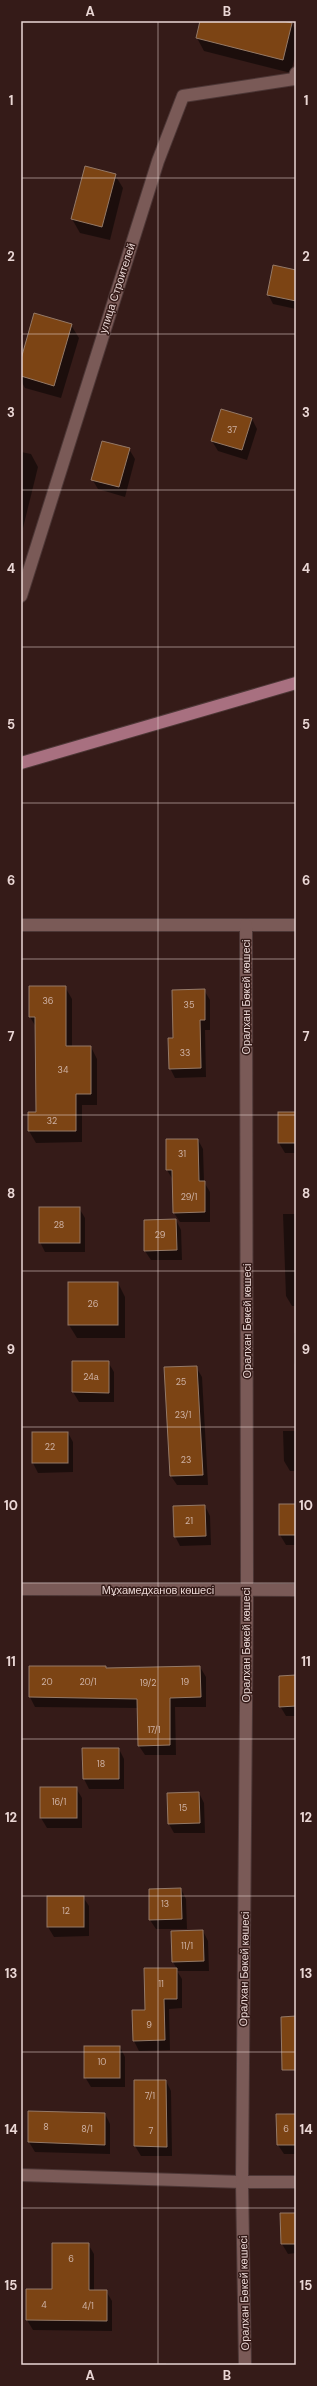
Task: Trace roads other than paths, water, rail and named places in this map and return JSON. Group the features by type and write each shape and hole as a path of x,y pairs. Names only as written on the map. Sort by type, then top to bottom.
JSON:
{"main road":[{"path":"21,763 296,683"}],"street":[{"name":"улица Строителей","path":"21,596 153,176 183,96 294,79 296,73"},
{"path":"21,925 296,925"},
{"name":"Оралхан Бөкей көшесі","path":"245,2365 242,2182 247,1590 246,925"},
{"name":"Мұхамедханов көшесі","path":"21,1589 296,1590"},
{"path":"21,2175 242,2182 296,2182"}]}
